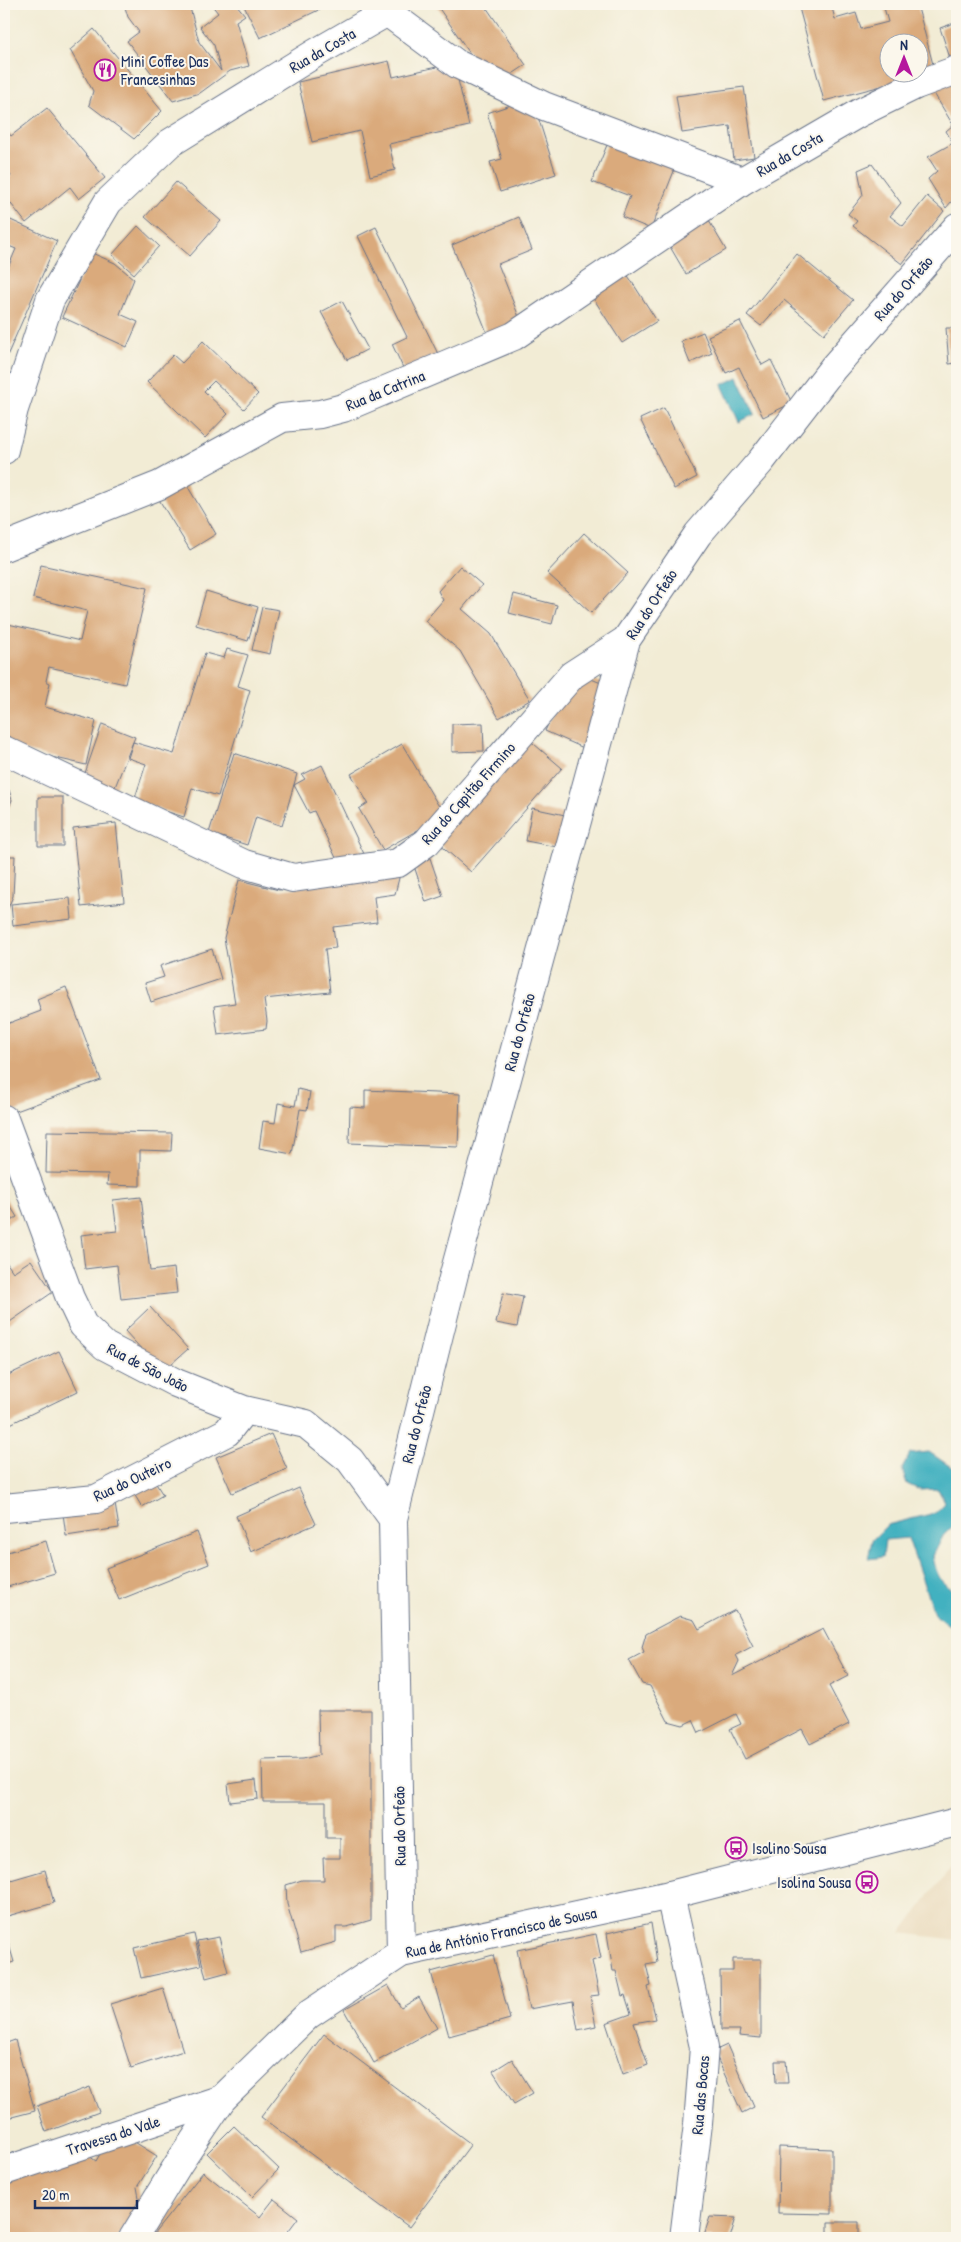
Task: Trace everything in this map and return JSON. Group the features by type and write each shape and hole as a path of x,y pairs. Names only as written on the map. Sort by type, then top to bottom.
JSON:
{"street":[{"name":"Rua da Costa","path":"4,450 9,406 50,300 108,202 170,143 388,8 457,64 544,106 742,181 858,113 916,85 957,70"},
{"name":"Rua da Catrina","path":"4,547 160,485 282,418 320,414 343,408 514,336 742,181"},
{"name":"Rua do Orfeão","path":"401,1953 393,1519 454,1274 626,640 698,534 761,461 833,368 957,227"},
{"name":"Rua do Capitão Firmino","path":"4,750 244,864 293,878 398,863 427,842 572,675 626,640"},
{"name":"Rua de São João","path":"4,1119 70,1298 83,1325 105,1346 176,1383 244,1410 306,1424 350,1460 393,1519"},
{"name":"Rua do Outeiro","path":"4,1508 96,1499 227,1432 244,1410"},
{"name":"Rua de António Francisco de Sousa","path":"133,2238 179,2163 222,2099 308,2015 401,1953 670,1895 957,1822"},
{"name":"Rua das Bocas","path":"670,1895 704,2047 698,2124 684,2238"},
{"name":"Travessa do Vale","path":"4,2170 222,2099"}],"shaded area":[{"path":"957,1858 957,1940 901,1933"}],"water":[{"path":"738,377 755,414 739,422 722,385"},
{"path":"929,1452 957,1471 957,1522 943,1536 933,1556 940,1578 946,1585 957,1591 957,1625 949,1625 934,1614 908,1538 885,1540 883,1557 868,1559 872,1540 887,1525 935,1513 945,1503 938,1489 920,1490 907,1484 902,1469 910,1454"}],"building":[{"path":"124,4 189,4 199,42 221,71 214,45 200,27 218,13 211,4 236,4 245,15 236,21 249,66 230,71 200,93 173,101 127,41 139,32 128,17"},
{"path":"243,4 331,4 260,38"},
{"path":"436,4 484,4 526,65 493,87"},
{"path":"798,4 831,4 835,19 856,13 861,29 888,22 883,4 917,4 924,32 878,32 878,82 897,82 824,101"},
{"path":"957,22 957,58 951,61 940,28"},
{"name":"Mini Coffee Das Francesinhas","path":"94,29 162,111 134,139 89,105 93,91 70,50"},
{"path":"928,46 935,72 928,74"},
{"path":"389,61 393,77 454,63 469,126 389,144 395,170 370,176 360,131 312,142 298,82"},
{"path":"957,77 957,195 946,208 928,179 937,171 928,157 953,143 946,131 953,125 929,85"},
{"path":"744,87 754,157 734,160 730,126 682,133 676,96"},
{"path":"532,98 556,174 500,192 490,162 502,159 487,113"},
{"path":"47,108 105,178 79,199 70,187 26,223 4,195 4,182 11,176 4,167 4,127 11,136"},
{"path":"609,140 676,166 651,229 622,217 630,196 592,182"},
{"path":"872,164 901,203 890,216 903,226 927,196 944,211 902,264 853,226 857,221 848,214 863,195 858,170"},
{"path":"176,182 221,221 190,256 145,217"},
{"path":"4,217 57,241 4,363 4,268 7,270 16,249 4,244"},
{"path":"519,217 532,250 498,264 521,322 488,335 452,245"},
{"path":"709,221 726,250 686,274 669,245"},
{"path":"138,226 159,246 134,274 112,255"},
{"path":"376,227 438,354 404,370 392,344 407,337 358,236"},
{"path":"92,253 115,263 134,279 120,314 138,322 127,347 62,317"},
{"path":"797,254 853,300 824,334 784,300 761,326 747,315"},
{"path":"625,271 657,321 622,343 590,293"},
{"path":"342,301 368,349 347,360 321,312"},
{"path":"740,321 762,365 771,360 792,403 763,417 739,367 726,373 708,336"},
{"path":"946,328 957,328 957,363 949,364"},
{"path":"703,332 712,353 690,363 681,341"},
{"path":"203,341 258,394 244,409 214,381 204,391 228,414 205,438 147,382 173,355 182,363"},
{"path":"664,408 697,477 674,489 640,419"},
{"path":"185,482 216,534 190,550 158,498"},
{"path":"584,533 628,573 591,613 547,573"},
{"path":"41,565 147,588 125,684 49,667 46,681 50,683 45,707 96,721 86,765 4,746 4,623 80,641 87,611 33,598"},
{"path":"460,566 482,585 462,609 491,634 530,700 499,718 460,651 425,621 443,600 438,591"},
{"path":"206,591 258,607 248,641 196,625"},
{"path":"514,594 557,605 552,624 509,613"},
{"path":"262,607 279,610 270,654 252,650"},
{"path":"227,649 248,655 238,686 250,690 218,796 192,788 184,817 134,801 146,764 128,758 133,742 174,754 205,653 224,658"},
{"path":"572,671 613,688 586,749 545,731"},
{"path":"483,723 484,751 452,752 452,724"},
{"path":"102,724 135,737 113,792 83,779"},
{"path":"527,738 562,768 471,872 437,842"},
{"path":"402,744 444,815 383,850 359,809 368,803 351,774"},
{"path":"234,753 297,774 282,826 256,817 247,845 209,833"},
{"path":"322,765 365,856 337,860 314,811 309,813 294,785 305,779 302,775"},
{"path":"4,788 9,790 12,800 4,819"},
{"path":"38,797 63,797 63,846 38,846"},
{"path":"532,808 565,815 557,847 526,841"},
{"path":"116,823 124,902 81,907 73,828"},
{"path":"4,856 15,856 13,896 8,908 4,909"},
{"path":"430,858 443,896 426,902 413,863"},
{"path":"400,874 395,894 374,897 377,922 333,927 336,948 325,949 330,992 264,999 267,1021 266,1029 218,1035 214,1006 235,1003 224,938 239,880 279,890"},
{"path":"70,898 72,919 13,926 11,904"},
{"path":"212,949 221,979 151,1002 145,983 164,977 160,966"},
{"path":"66,987 101,1080 8,1114 4,1101 4,1025 41,1011 37,999"},
{"path":"298,1089 310,1092 307,1110 300,1109 292,1154 259,1148 263,1121 275,1123 278,1103 295,1106"},
{"path":"365,1090 460,1094 458,1147 349,1143 350,1107 365,1108"},
{"path":"47,1131 172,1133 171,1151 140,1150 140,1186 107,1185 108,1174 46,1173"},
{"path":"4,1196 17,1217 4,1225"},
{"path":"141,1197 150,1271 174,1268 177,1293 121,1299 117,1265 85,1269 81,1235 117,1231 113,1200"},
{"path":"4,1259 13,1272 31,1260 53,1292 4,1326"},
{"path":"503,1293 523,1297 517,1327 496,1323"},
{"path":"150,1307 188,1349 162,1372 125,1331"},
{"path":"59,1351 78,1391 4,1427 4,1377"},
{"path":"271,1434 287,1469 232,1493 216,1457"},
{"path":"152,1477 163,1495 142,1507 131,1489"},
{"path":"299,1488 316,1524 251,1552 236,1516"},
{"path":"114,1498 119,1528 66,1536 62,1506"},
{"path":"197,1532 209,1564 119,1600 106,1568"},
{"path":"46,1541 55,1573 4,1588 4,1553"},
{"path":"735,1610 753,1646 736,1655 739,1661 732,1676 823,1629 848,1676 829,1686 849,1724 810,1744 802,1729 745,1759 730,1729 741,1724 736,1714 699,1733 693,1720 683,1725 668,1721 650,1686 642,1684 629,1660 644,1652 642,1647 646,1634 680,1616 694,1620 699,1629"},
{"path":"318,1710 371,1710 371,1920 347,1927 336,1927 336,1942 301,1952 287,1904 286,1885 302,1880 324,1880 323,1858 340,1858 340,1838 326,1838 326,1802 263,1802 262,1760 303,1759 319,1755"},
{"path":"256,1780 258,1799 230,1802 228,1784"},
{"path":"45,1870 54,1903 4,1917 4,1882"},
{"path":"651,1923 657,1962 646,1964 651,1986 648,1987 656,2019 634,2023 648,2065 623,2074 606,2023 631,2014 625,1995 622,1996 616,1971 613,1971 607,1933"},
{"path":"4,1928 14,1962 4,1965"},
{"path":"194,1934 201,1965 141,1978 134,1948"},
{"path":"596,1934 601,1958 592,1961 599,1995 590,1996 596,2026 578,2030 573,2001 529,2009 517,1950"},
{"path":"219,1937 228,1972 206,1978 197,1941"},
{"path":"493,1955 510,2019 449,2036 431,1972"},
{"path":"733,1959 761,1959 761,2038 739,2036 740,2030 721,2030 720,1971 733,1971"},
{"path":"388,1985 401,2008 419,1997 437,2028 374,2063 344,2010"},
{"path":"163,1988 183,2051 131,2068 110,2004"},
{"path":"324,2034 471,2144 409,2227 261,2117"},
{"path":"15,2040 35,2111 4,2119 4,2044"},
{"path":"727,2045 754,2107 742,2113 714,2051"},
{"path":"512,2059 533,2093 514,2104 493,2071"},
{"path":"775,2061 786,2061 788,2083 776,2083"},
{"path":"90,2087 99,2112 46,2132 37,2106"},
{"path":"234,2126 279,2169 252,2197 207,2153"},
{"path":"133,2141 157,2156 137,2187 140,2203 118,2238 4,2238 4,2177 89,2156 96,2161 104,2147"},
{"path":"779,2147 832,2149 832,2214 778,2213"},
{"path":"203,2172 260,2217 274,2199 298,2218 283,2238 157,2238 153,2235"},
{"path":"710,2217 736,2218 730,2238 703,2238"},
{"path":"828,2222 859,2222 859,2238 828,2238"}],"place":[{"name":"Mini Coffee Das Francesinhas","path":"105,70"},
{"name":"Isolino Sousa","path":"736,1848"},
{"name":"Isolina Sousa","path":"867,1882"}]}
